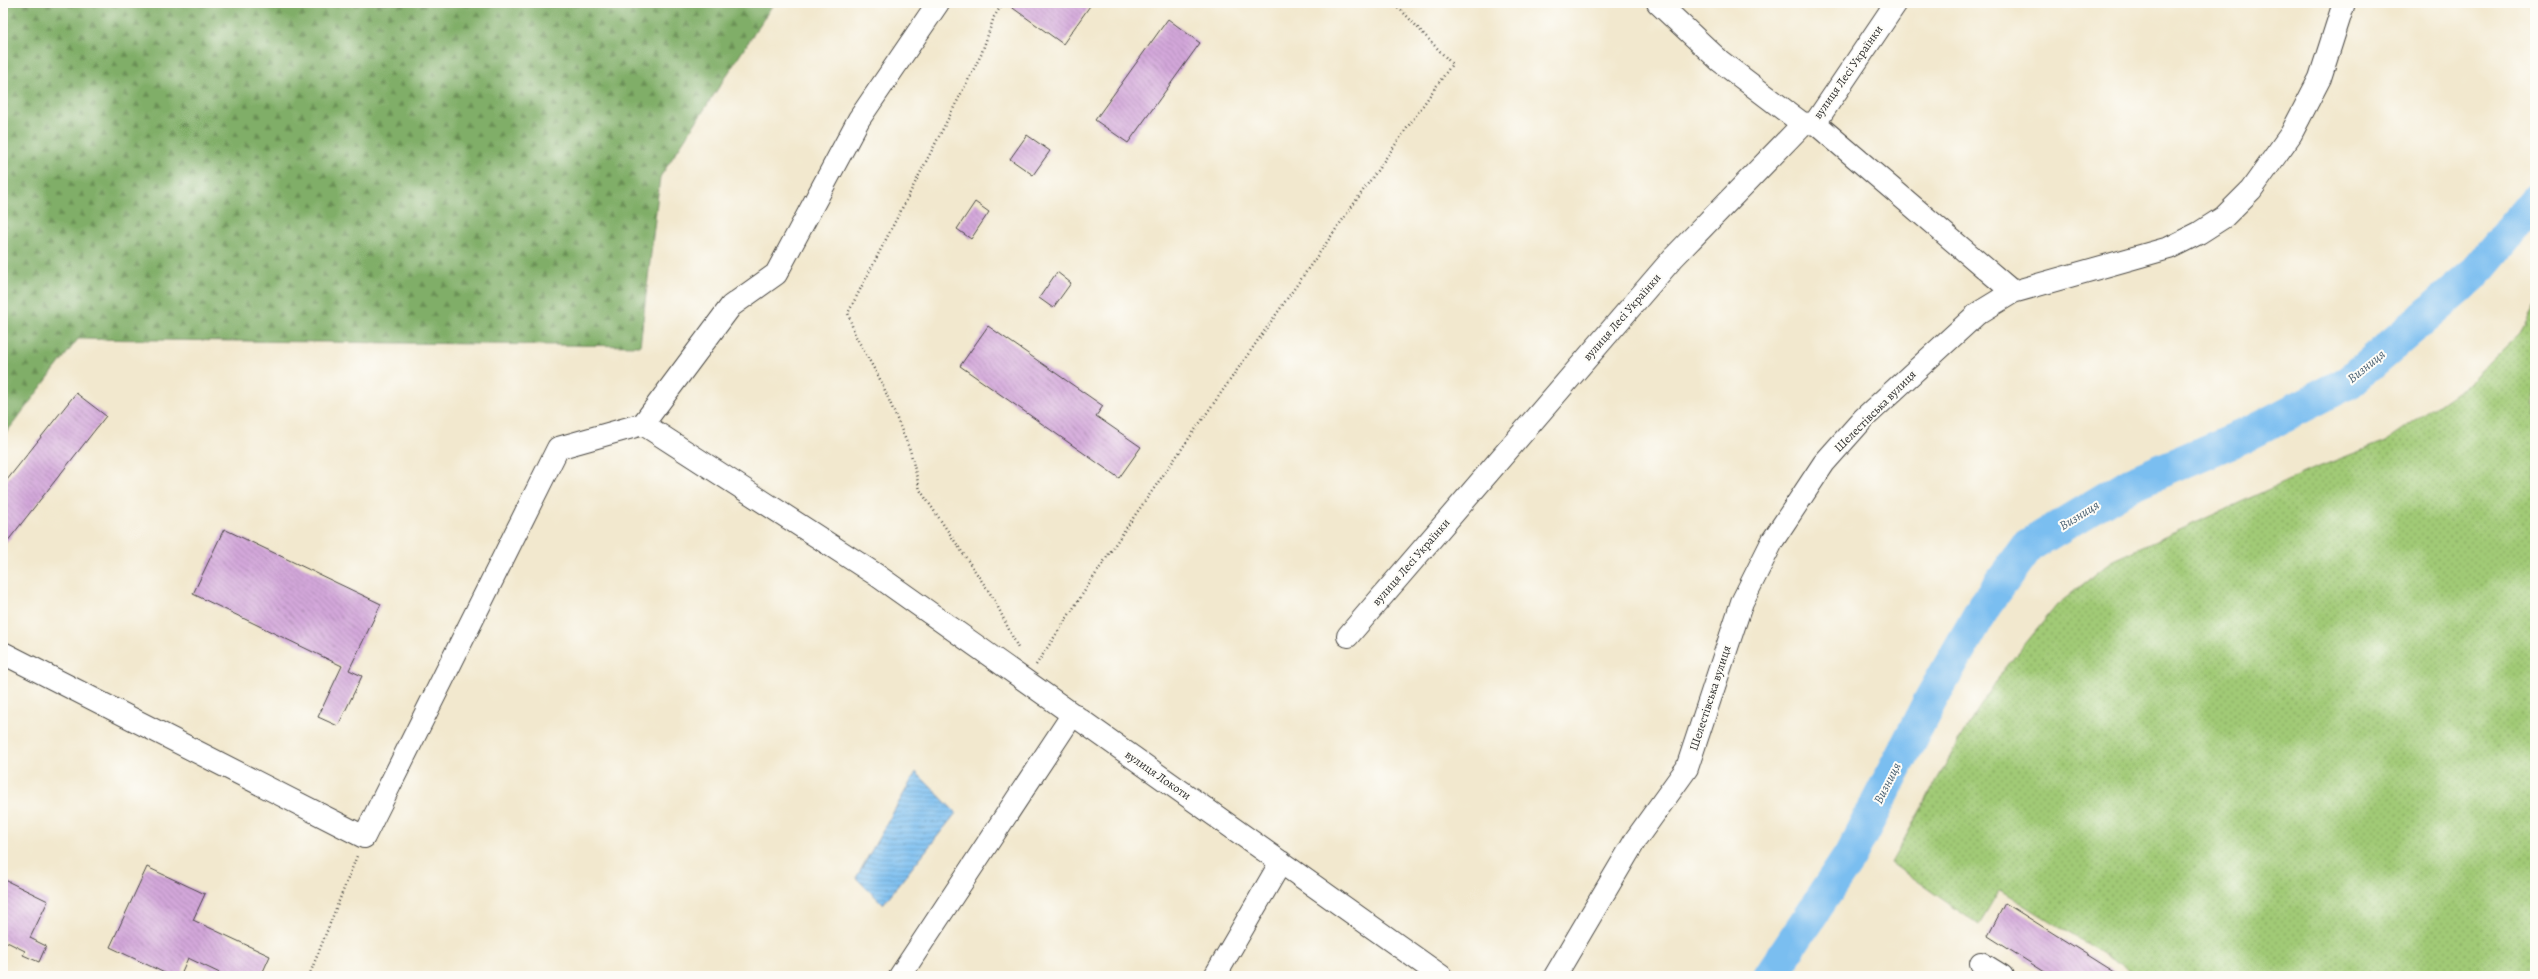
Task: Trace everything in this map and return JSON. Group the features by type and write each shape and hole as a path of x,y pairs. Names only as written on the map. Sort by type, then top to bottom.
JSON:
{"street":[{"path":"3,653 364,837 558,448 643,424 731,306 776,274 859,119 938,3"},
{"path":"1658,3 1720,61 1809,124 2013,292"},
{"name":"вулиця Лесі Українки","path":"1348,636 1673,258 1809,124 1896,3"},
{"name":"Шелестівська вулиця","path":"1555,976 1636,839 1687,768 1742,602 1773,540 1824,463 1864,418 1977,314 2013,292 2169,248 2199,233 2224,217 2251,190 2291,134 2320,78 2344,3"},
{"name":"вулиця Локоти","path":"643,424 875,574 1441,976"},
{"path":"900,976 1073,714"},
{"path":"1215,976 1282,862"},
{"path":"1981,963 2001,976"}],"path":[{"path":"1004,3 994,17 981,55 848,313 855,335 881,381 910,450 920,490 994,599 1020,654"},
{"path":"1026,681 1124,531 1452,64 1403,12 1391,3"},
{"path":"309,976 364,837"}],"green space":[{"path":"3,3 774,3 660,177 640,346 78,339 3,437"},
{"path":"2535,306 2535,976 2138,976 2000,890 1979,925 1891,863 1963,733 2003,671 2057,605 2112,561 2311,470 2386,441 2465,386 2520,333"}],"water":[{"path":"916,772 956,813 883,904 856,878"}],"building":[{"path":"1012,3 1092,3 1063,44 1010,6"},
{"path":"1168,19 1200,43 1128,143 1095,120"},
{"path":"1027,135 1050,151 1033,175 1010,159"},
{"path":"975,202 989,212 971,239 957,229"},
{"path":"1057,272 1071,283 1053,308 1039,298"},
{"path":"988,326 1103,406 1096,416 1141,447 1119,478 960,366"},
{"path":"76,393 106,416 3,547 3,485"},
{"path":"224,529 381,604 349,670 362,676 338,726 318,717 342,666 193,594"},
{"path":"147,867 205,894 193,920 270,956 261,976 226,976 188,958 180,976 171,976 110,947"},
{"path":"3,879 48,901 30,938 46,946 39,962 23,955 25,951 3,940"},
{"path":"2005,903 2121,976 2051,976 1988,936"}],"waterway":[{"name":"Визниця","path":"1770,976 1850,856 1931,699 1985,605 2028,546 2130,484 2248,434 2349,382 2472,276 2535,201"}]}
